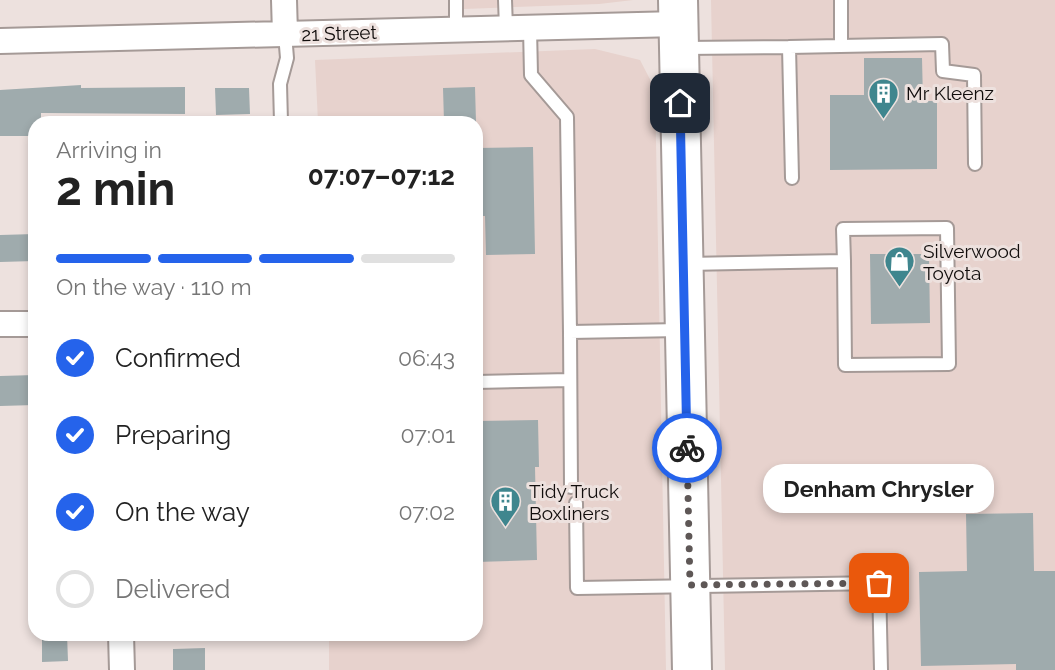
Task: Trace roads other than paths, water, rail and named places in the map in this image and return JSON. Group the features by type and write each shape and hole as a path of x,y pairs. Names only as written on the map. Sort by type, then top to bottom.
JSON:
{"main road":[{"path":"678,24 692,670"}],"street":[{"path":"284,0 285,34"},
{"name":"21 Street","path":"0,41 678,24"},
{"path":"0,324 28,324"},
{"path":"121,641 122,670"}],"lane":[{"path":"456,0 456,30"},
{"path":"505,0 518,28 531,75 567,117 571,487"},
{"path":"841,0 841,45"},
{"path":"678,24 789,47 942,44 943,71 974,75 975,164"},
{"path":"281,116 280,84 287,58 285,34"},
{"path":"789,47 792,178"},
{"path":"947,228 949,364 845,365 844,261 843,229 947,228"},
{"path":"683,264 844,261"},
{"path":"569,332 685,330"},
{"path":"483,382 570,380"},
{"path":"576,503 577,588 879,583 881,670"}],"place":[{"name":"Mr Kleenz","path":"883,120"},
{"name":"Silverwood Toyota","path":"900,289"},
{"name":"Tidy Truck Boxliners","path":"506,529"},
{"name":"Denham Chrysler","path":"879,583"}]}
